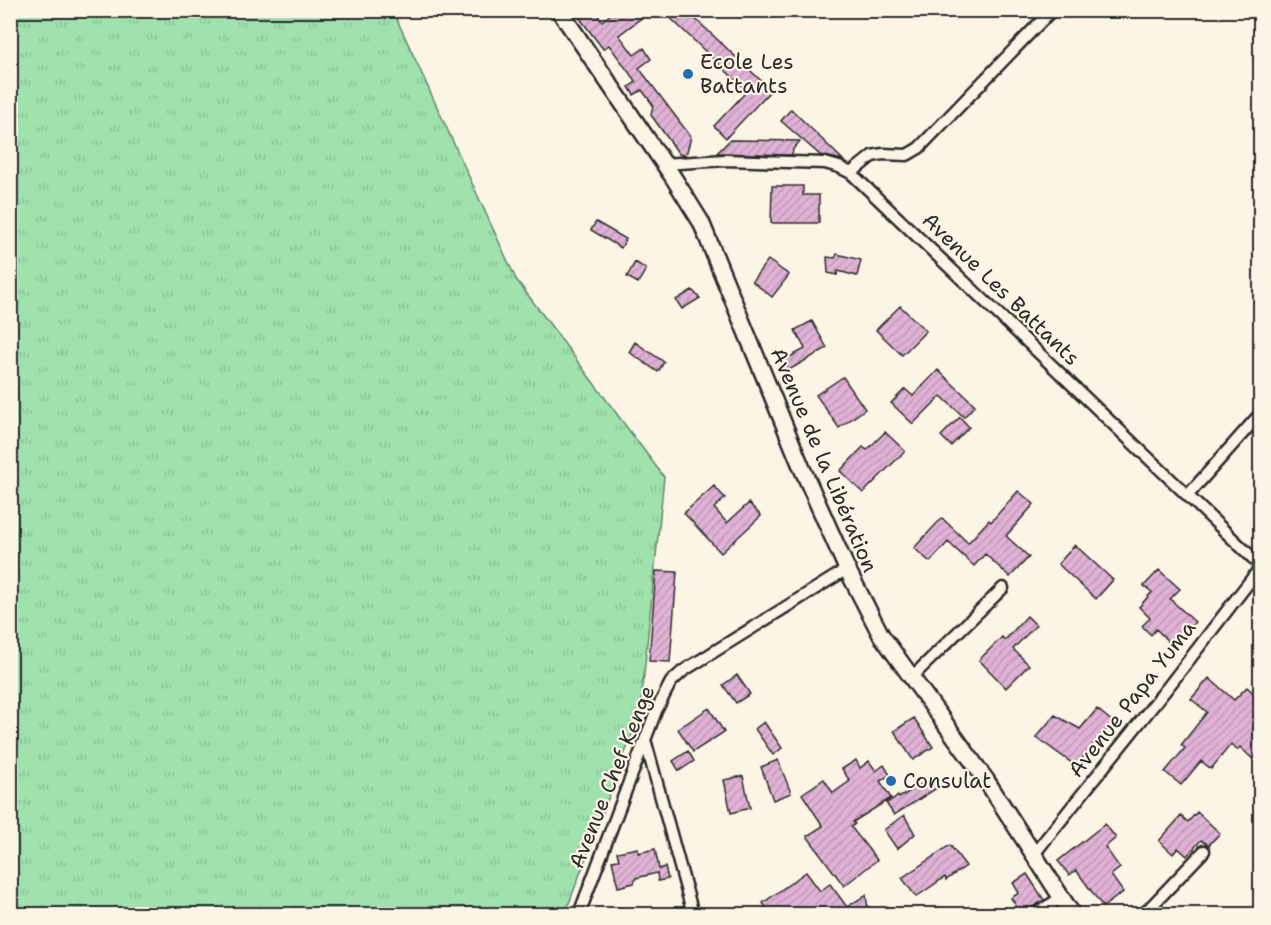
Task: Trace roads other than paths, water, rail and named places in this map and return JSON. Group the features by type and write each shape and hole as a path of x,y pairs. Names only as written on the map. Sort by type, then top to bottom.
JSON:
{"street":[{"name":"Avenue de la Libération","path":"559,10 701,222 801,466 847,569 881,635 986,780 1072,915"},
{"path":"851,173 872,156 883,153 907,155 919,148 1052,10"},
{"name":"Avenue Les Battants","path":"664,164 725,160 825,163 851,173 1260,566"},
{"path":"1188,495 1260,414"},
{"name":"Avenue Papa Yuma","path":"1034,854 1168,687 1260,566"},
{"name":"Avenue Chef Kenge","path":"579,915 662,697 671,682 683,671 847,569"},
{"path":"911,678 1003,588"},
{"path":"645,743 693,915"},
{"path":"1144,915 1204,850"},
{"path":"1035,915 1060,898"}],"place":[{"name":"Ecole Les Battants","path":"688,74"},
{"name":"Consulat","path":"891,781"}]}
